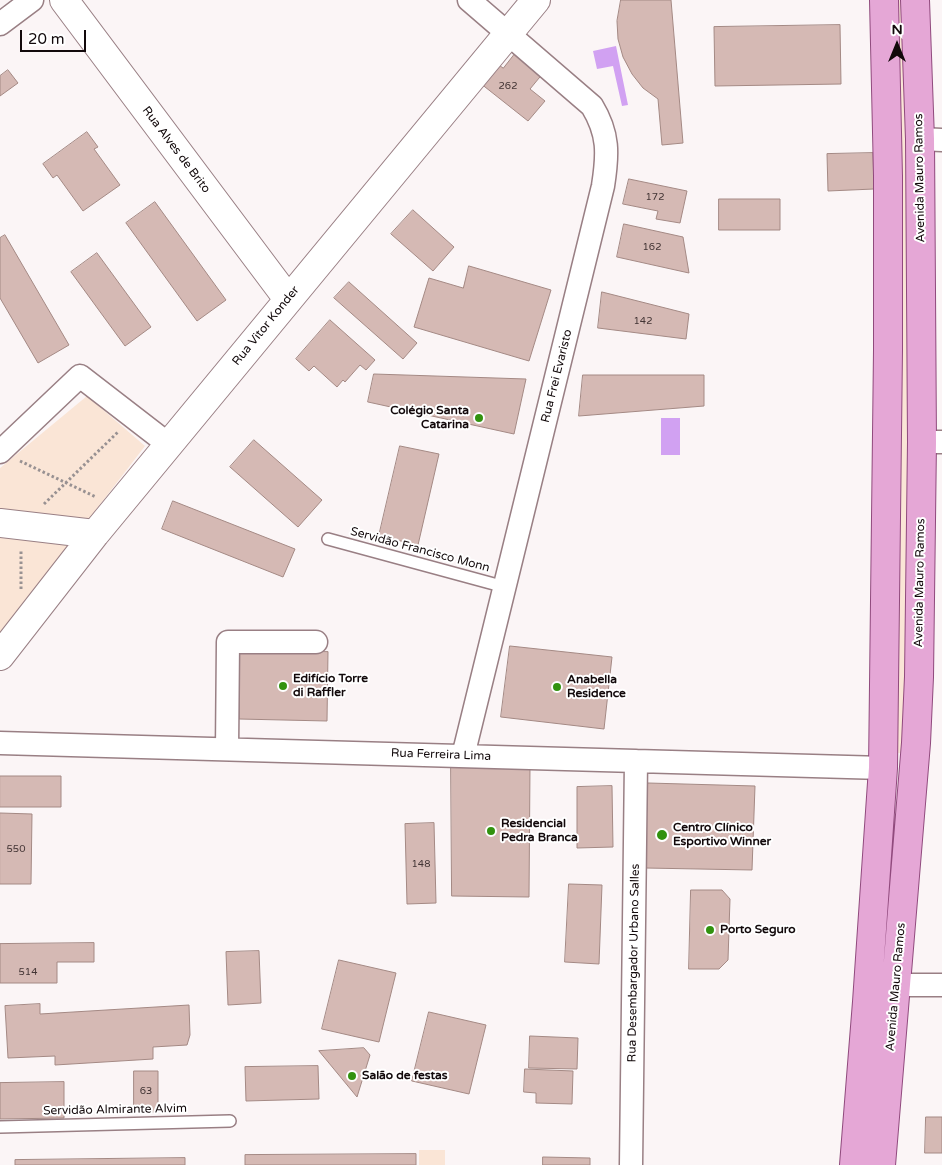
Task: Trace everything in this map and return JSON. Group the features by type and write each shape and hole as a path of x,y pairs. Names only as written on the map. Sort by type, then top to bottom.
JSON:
{"main road":[{"name":"Rua Alves de Brito","path":"64,0 288,299"},
{"name":"Rua Vitor Konder","path":"0,656 117,506 536,0"},
{"path":"854,1165 883,768 888,350 888,166 884,0"},
{"name":"Avenida Mauro Ramos","path":"881,1165 914,768 932,442 931,139 915,0"},
{"path":"11,524 95,534"},
{"path":"50,528 64,546 68,558 67,569"},
{"path":"883,768 914,768"}],"street":[{"path":"0,24 32,0"},
{"name":"Rua Frei Evaristo","path":"463,756 604,186 607,152 605,134 599,117 592,106 469,0"},
{"path":"8,456 80,376 168,444"},
{"path":"227,749 228,642 316,642"},
{"name":"Rua Ferreira Lima","path":"0,743 883,768"},
{"name":"Rua Desembargador Urbano Salles","path":"631,1165 636,761"},
{"path":"896,985 942,986"}],"lane":[{"name":"Servidão Francisco Monn","path":"328,539 505,587"},
{"name":"Servidão Almirante Alvim","path":"0,1127 230,1121"}],"path":[{"path":"21,592 11,524 66,482 133,418"},
{"path":"8,456 117,506"}],"shaded area":[{"path":"897,0 906,0 911,441 903,753 897,753"},
{"path":"616,46 628,105 622,106 613,66 597,69 593,51"},
{"path":"87,396 145,446 72,541 0,640 0,468"},
{"path":"661,418 680,418 680,455 661,455"},
{"path":"419,1150 445,1150 445,1165 419,1165"}],"building":[{"path":"621,0 671,0 683,143 662,145 658,99 643,88 632,74 623,57 618,39 617,21"},
{"path":"840,25 841,84 715,86 714,27"},
{"path":"518,50 544,72 530,89 545,101 528,121 480,83 496,63 503,68"},
{"path":"8,70 18,83 0,96 0,76"},
{"path":"87,132 98,147 94,149 120,185 83,211 57,175 53,178 43,164"},
{"path":"873,153 874,189 828,191 827,154"},
{"path":"629,179 687,191 680,223 656,219 658,211 623,204"},
{"path":"719,199 780,199 780,230 719,230"},
{"path":"155,202 226,300 197,321 126,223"},
{"path":"413,210 454,247 433,271 391,234"},
{"path":"624,224 683,237 689,273 617,257"},
{"path":"5,235 69,345 38,363 0,298 0,238"},
{"path":"97,253 151,327 125,346 71,272"},
{"path":"469,266 551,290 529,361 414,327 429,278 463,288"},
{"path":"349,282 417,343 403,359 334,298"},
{"path":"602,292 689,314 686,339 598,328"},
{"path":"330,320 375,360 366,370 360,365 345,382 343,380 337,387 314,366 309,371 296,359"},
{"name":"Colégio Santa Catarina","path":"374,374 526,379 514,434 368,402"},
{"path":"583,375 704,375 704,406 579,416"},
{"path":"254,440 322,500 298,527 230,467"},
{"path":"400,446 439,454 418,545 379,536"},
{"path":"173,501 295,549 283,577 162,529"},
{"name":"Anabella Residence","path":"510,646 612,657 604,729 501,717"},
{"name":"Edifício Torre di Raffler","path":"328,652 327,721 239,719 239,653"},
{"name":"Residencial Pedra Branca","path":"451,764 530,766 529,897 452,896"},
{"path":"0,776 61,776 61,807 0,807"},
{"path":"648,783 755,786 752,870 645,868"},
{"path":"612,786 613,847 577,848 577,787"},
{"path":"0,813 32,814 31,884 0,884"},
{"path":"434,823 436,903 407,904 405,824"},
{"path":"569,884 602,885 599,964 565,962"},
{"name":"Porto Seguro","path":"691,890 722,890 730,899 728,960 719,969 689,969"},
{"path":"94,943 94,962 57,962 57,983 0,983 0,944"},
{"path":"259,951 261,1003 228,1005 226,952"},
{"path":"339,960 396,973 379,1042 322,1029"},
{"path":"40,1004 40,1014 189,1005 190,1035 187,1045 153,1047 153,1059 55,1065 55,1056 8,1058 5,1006"},
{"path":"429,1012 486,1025 469,1094 412,1081"},
{"path":"530,1036 578,1038 577,1069 529,1068"},
{"name":"Salão de festas","path":"364,1048 370,1055 357,1097 319,1051"},
{"path":"318,1066 319,1099 246,1101 245,1067"},
{"path":"525,1069 573,1071 572,1104 536,1103 536,1093 524,1092"},
{"path":"134,1071 158,1071 158,1112 134,1112"},
{"path":"64,1082 64,1118 0,1119 0,1083"},
{"path":"926,1117 942,1117 942,1153 925,1153"},
{"path":"416,1154 416,1165 245,1165 245,1155"},
{"path":"543,1157 590,1158 590,1165 543,1165"},
{"path":"185,1158 185,1165 15,1165 15,1160"}],"place":[{"name":"Colégio Santa Catarina","path":"479,418"},
{"name":"Edifício Torre di Raffler","path":"283,686"},
{"name":"Anabella Residence","path":"557,687"},
{"name":"Residencial Pedra Branca","path":"491,831"},
{"name":"Centro Clínico Esportivo Winner","path":"662,835"},
{"name":"Porto Seguro","path":"710,930"},
{"name":"Salão de festas","path":"352,1076"}]}
